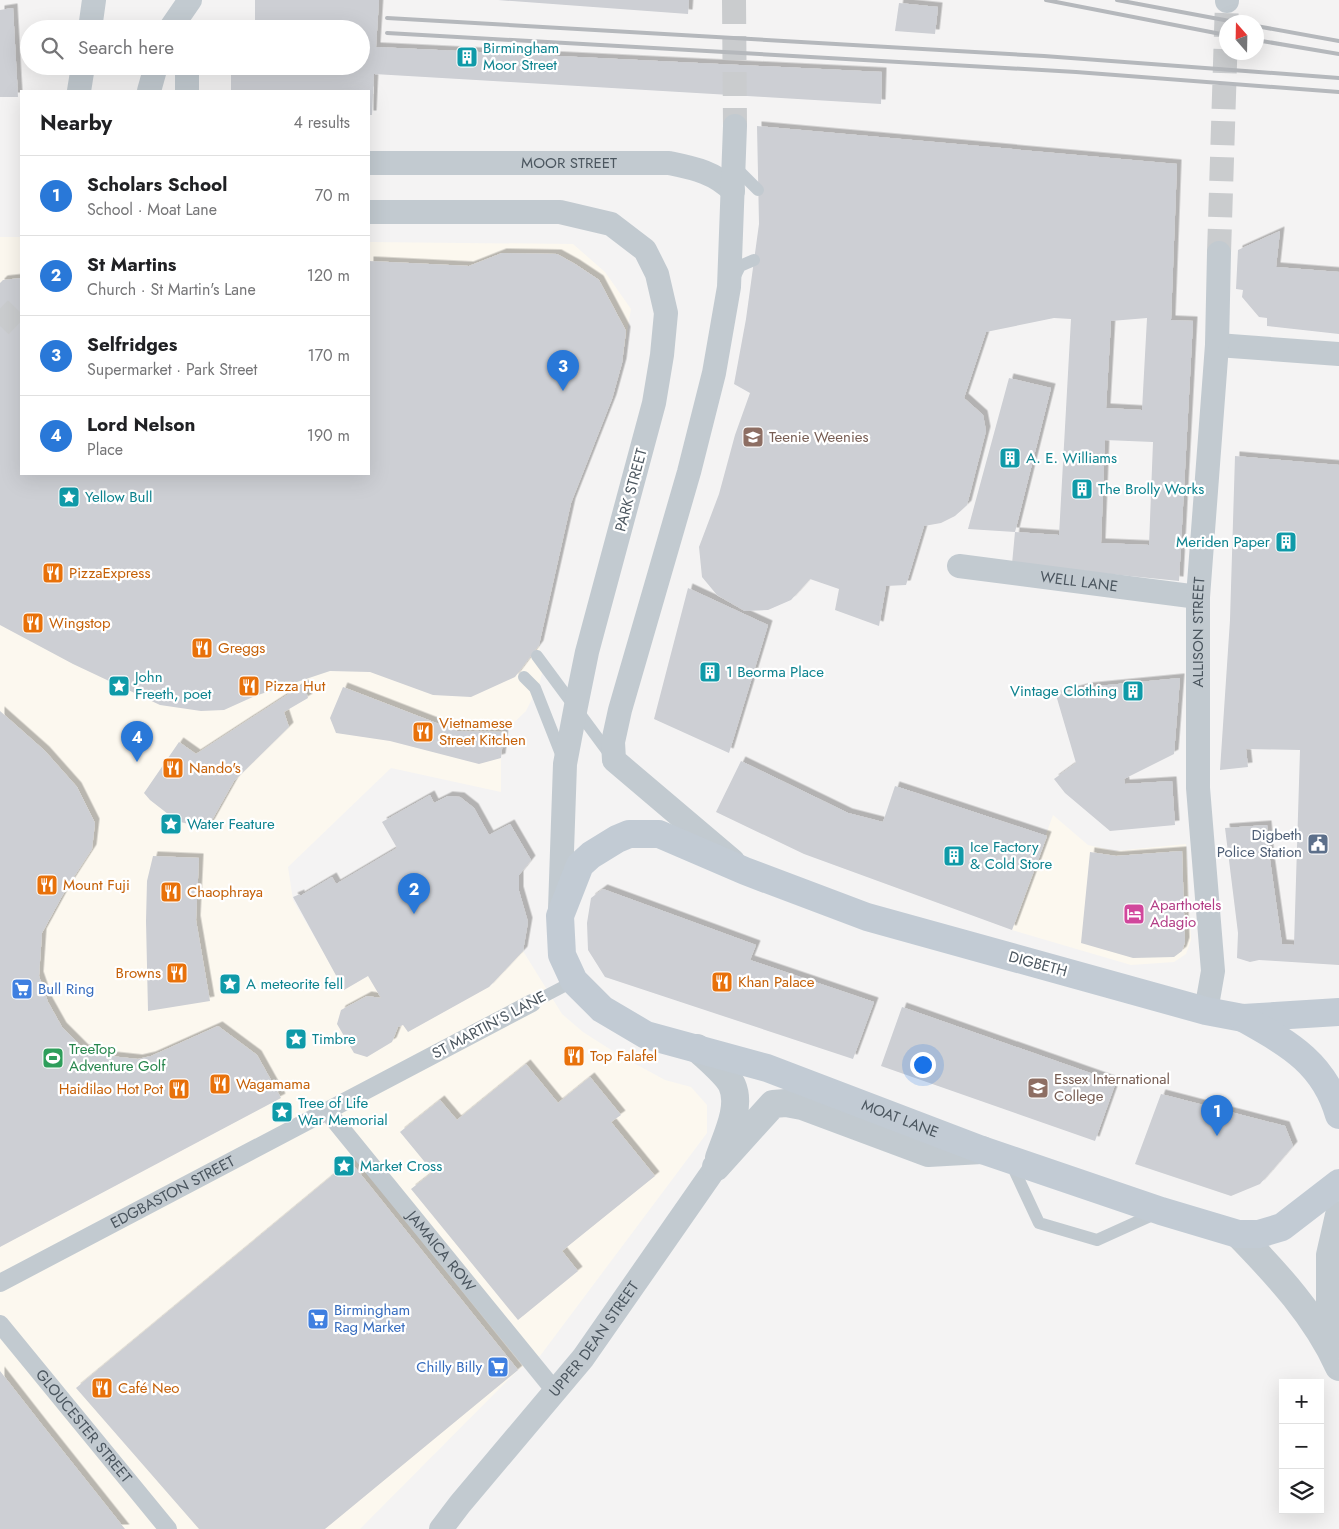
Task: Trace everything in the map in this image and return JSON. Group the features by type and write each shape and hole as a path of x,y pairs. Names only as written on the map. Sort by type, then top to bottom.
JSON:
{"main road":[{"path":"574,980 562,956 560,916 580,865 597,851 629,834 659,834 745,871"},
{"name":"DIGBETH","path":"745,871 868,917 1206,1011 1243,1018 1280,1014 1339,1012"},
{"name":"MOAT LANE","path":"574,980 602,1009 646,1035 697,1048 810,1082 982,1150 1161,1211 1238,1234 1259,1234 1282,1227 1339,1183"},
{"path":"1243,1018 1293,1047 1310,1061 1335,1101 1339,1115"}],"street":[{"path":"91,20 94,0"},
{"path":"177,20 191,0"},
{"path":"190,20 191,0"},
{"path":"79,90 82,75"},
{"path":"149,90 153,75"},
{"path":"186,75 187,90"},
{"path":"736,126 729,287 714,373 689,472 620,710 613,742 614,760 745,871"},
{"name":"MOOR STREET","path":"370,163 669,163 709,174 725,183 732,191"},
{"name":"PARK STREET","path":"370,212 560,212 611,224 645,250 657,274 666,313 654,403 587,652 576,706"},
{"name":"ALLISON STREET","path":"1206,1011 1213,971 1198,788 1198,598 1217,346 1219,253"},
{"path":"1217,346 1339,354"},
{"name":"WELL LANE","path":"959,566 1198,598"},
{"path":"560,916 565,764 576,706"},
{"name":"ST MARTIN'S LANE","path":"344,1101 532,1003"},
{"path":"697,1048 732,1084 734,1096 735,1109 716,1166"},
{"name":"EDGBASTON STREET","path":"0,1283 344,1101"},
{"path":"716,1166 772,1104 786,1103 802,1106 928,1152 982,1150"},
{"name":"JAMAICA ROW","path":"327,1111 555,1391"},
{"name":"UPPER DEAN STREET","path":"441,1529 584,1358 716,1166"},
{"path":"1335,1357 1330,1255 1339,1215"},
{"path":"1238,1234 1288,1287 1335,1357"},
{"name":"GLOUCESTER STREET","path":"0,1324 168,1529"},
{"name":"UPPER DEAN STREET","path":"434,1529 460,1504"}],"lane":[{"path":"735,167 758,190"},
{"path":"729,287 740,266 754,260"},
{"path":"537,656 546,666 549,675 576,706 614,760"},
{"path":"524,677 535,688 565,764"},
{"name":"ST MARTIN'S LANE","path":"532,1003 574,980"},
{"path":"1009,1159 1039,1223 1097,1240 1161,1211"}],"shaded area":[{"path":"0,237 20,237 20,475 370,475 370,242 573,244 605,272 631,309 622,363 612,399 571,503 539,645 543,670 539,685 526,711 504,732 501,758 501,792 391,768 288,867 293,900 345,989 368,976 489,987 523,951 562,1014 583,1032 619,1055 665,1080 691,1087 707,1105 707,1133 540,1356 518,1370 360,1529 0,1529"},
{"path":"1053,815 1088,845 1115,851 1186,844 1191,940 1186,954 1174,962 1131,965 1012,930"}],"building":[{"name":"Birmingham Moor Street","path":"255,0 379,0 376,47 882,72 881,104 374,74 372,115 370,115 370,90 231,90 231,75 370,75 370,20 255,20"},
{"name":"Birmingham Moor Street","path":"498,0 689,0 688,14"},
{"path":"899,3 938,7 935,34 895,31"},
{"path":"13,8 18,97 0,97 0,10"},
{"path":"757,126 1177,164 1171,320 1193,321 1179,581 1012,564 1015,532 1059,535 1071,319 1054,318 986,332 964,398 983,415 986,431 967,505 955,516 941,523 924,526 906,585 886,586 879,626 835,610 839,589 810,579 791,600 768,610 745,611 717,595 702,577 699,547 719,494 735,435 750,393 734,384 746,319 759,224","holes":["1147,318 1142,410 1106,408 1111,321","1105,440 1153,442 1149,545 1101,543"]},
{"path":"1280,231 1276,267 1339,272 1339,334 1267,326 1267,318 1259,317 1242,297 1243,290 1236,289 1238,250"},
{"path":"502,253 557,254 599,280 626,331 622,363 612,399 571,503 539,645 515,677 471,697 433,695 370,672 330,671 255,696 224,710 201,711 160,705 73,664 0,625 0,283 3,280 20,278 20,475 370,475 370,261 469,266"},
{"name":"A. E. Williams","path":"1009,378 1051,388 1015,532 968,529"},
{"name":"Meriden Paper","path":"1235,456 1339,465 1339,965 1259,960 1250,962 1237,958 1238,933 1225,828 1267,825 1282,944 1294,945 1300,750 1246,749 1248,767 1220,770 1230,620"},
{"name":"1 Beorma Place","path":"688,588 768,625 729,753 654,719"},
{"path":"1180,678 1174,754 1124,779 1125,784 1172,781 1175,825 1110,831 1065,793 1054,779 1076,763 1056,695 1087,687"},
{"path":"304,684 308,698 284,712 289,727 234,781 207,829 177,821 144,793 179,742 196,754"},
{"path":"343,687 457,731 504,732 501,758 479,764 390,741 336,733 330,718"},
{"name":"Bull Ring","path":"0,711 45,751 77,787 95,823 92,849 66,889 42,933 39,976 48,1002 62,1027 84,1049 110,1056 138,1059 151,1056 218,1026 257,1055 281,1098 0,1247"},
{"name":"Ice Factory & Cold Store","path":"741,761 848,813 883,822 895,786 1047,836 1012,930 804,854 716,812"},
{"path":"430,795 434,803 448,796 460,797 474,808 489,835 510,824 531,860 519,875 519,891 528,922 523,951 489,987 408,1032 403,1025 398,1027 392,1042 367,1057 354,1053 337,1024 341,1010 367,996 381,998 368,976 344,990 293,897 300,894 300,896 332,877 336,884 397,848 382,822"},
{"name":"Aparthotels Adagio","path":"1182,851 1185,942 1182,951 1174,957 1133,958 1081,943 1090,852 1116,856"},
{"path":"153,856 199,858 196,920 210,1001 148,1011 147,881"},
{"path":"603,889 756,945 750,960 874,1002 853,1059 605,977 588,950 587,923 591,898"},
{"path":"902,1007 1116,1082 1095,1141 881,1066"},
{"path":"526,1064 558,1103 590,1077 621,1115 611,1122 655,1176 562,1251 578,1271 518,1320 411,1189 433,1172 400,1132 440,1100 457,1120"},
{"path":"1161,1094 1285,1126 1293,1146 1260,1184 1231,1196 1135,1164"},
{"name":"Birmingham Rag Market","path":"350,1161 518,1370 325,1529 199,1529 76,1388"},
{"path":"0,1371 43,1426 125,1529 0,1529"}],"tunnel":[{"path":"734,0 735,126"},
{"path":"1219,253 1227,1"},
{"path":"0,326 20,305"}],"railway":[{"path":"1046,0 1219,34"},
{"path":"1117,0 1219,19"},
{"path":"387,18 1044,56 1339,78"},
{"path":"1264,27 1339,41"},
{"path":"387,33 1076,72 1339,92"},
{"path":"1264,41 1339,54"}],"place":[{"name":"Birmingham Moor Street","path":"467,57"},
{"name":"Selfridges","path":"563,391"},
{"name":"Teenie Weenies","path":"753,437"},
{"name":"A. E. Williams","path":"1010,458"},
{"name":"The Brolly Works","path":"1082,489"},
{"name":"Yellow Bull","path":"69,497"},
{"name":"Meriden Paper","path":"1286,542"},
{"name":"PizzaExpress","path":"53,573"},
{"name":"Wingstop","path":"33,623"},
{"name":"Greggs","path":"202,648"},
{"name":"1 Beorma Place","path":"710,672"},
{"name":"John Freeth, poet","path":"119,686"},
{"name":"Pizza Hut","path":"249,686"},
{"name":"Vintage Clothing","path":"1133,691"},
{"name":"Vietnamese Street Kitchen","path":"423,732"},
{"name":"Lord Nelson","path":"137,762"},
{"name":"Nando's","path":"173,768"},
{"name":"Water Feature","path":"171,824"},
{"name":"Digbeth Police Station","path":"1318,844"},
{"name":"Ice Factory & Cold Store","path":"954,856"},
{"name":"Mount Fuji","path":"47,885"},
{"name":"Chaophraya","path":"171,892"},
{"name":"St Martins","path":"414,914"},
{"name":"Aparthotels Adagio","path":"1134,914"},
{"name":"Browns","path":"177,973"},
{"name":"Khan Palace","path":"722,982"},
{"name":"A meteorite fell","path":"230,984"},
{"name":"Bull Ring","path":"22,989"},
{"name":"Timbre","path":"296,1039"},
{"name":"Top Falafel","path":"574,1056"},
{"name":"TreeTop Adventure Golf","path":"53,1058"},
{"name":"Wagamama","path":"220,1084"},
{"name":"Essex International College","path":"1038,1088"},
{"name":"Haidilao Hot Pot","path":"179,1089"},
{"name":"Tree of Life War Memorial","path":"282,1112"},
{"name":"Scholars School","path":"1217,1136"},
{"name":"Market Cross","path":"344,1166"},
{"name":"Birmingham Rag Market","path":"318,1319"},
{"name":"Chilly Billy","path":"498,1367"},
{"name":"Café Neo","path":"102,1388"}]}
